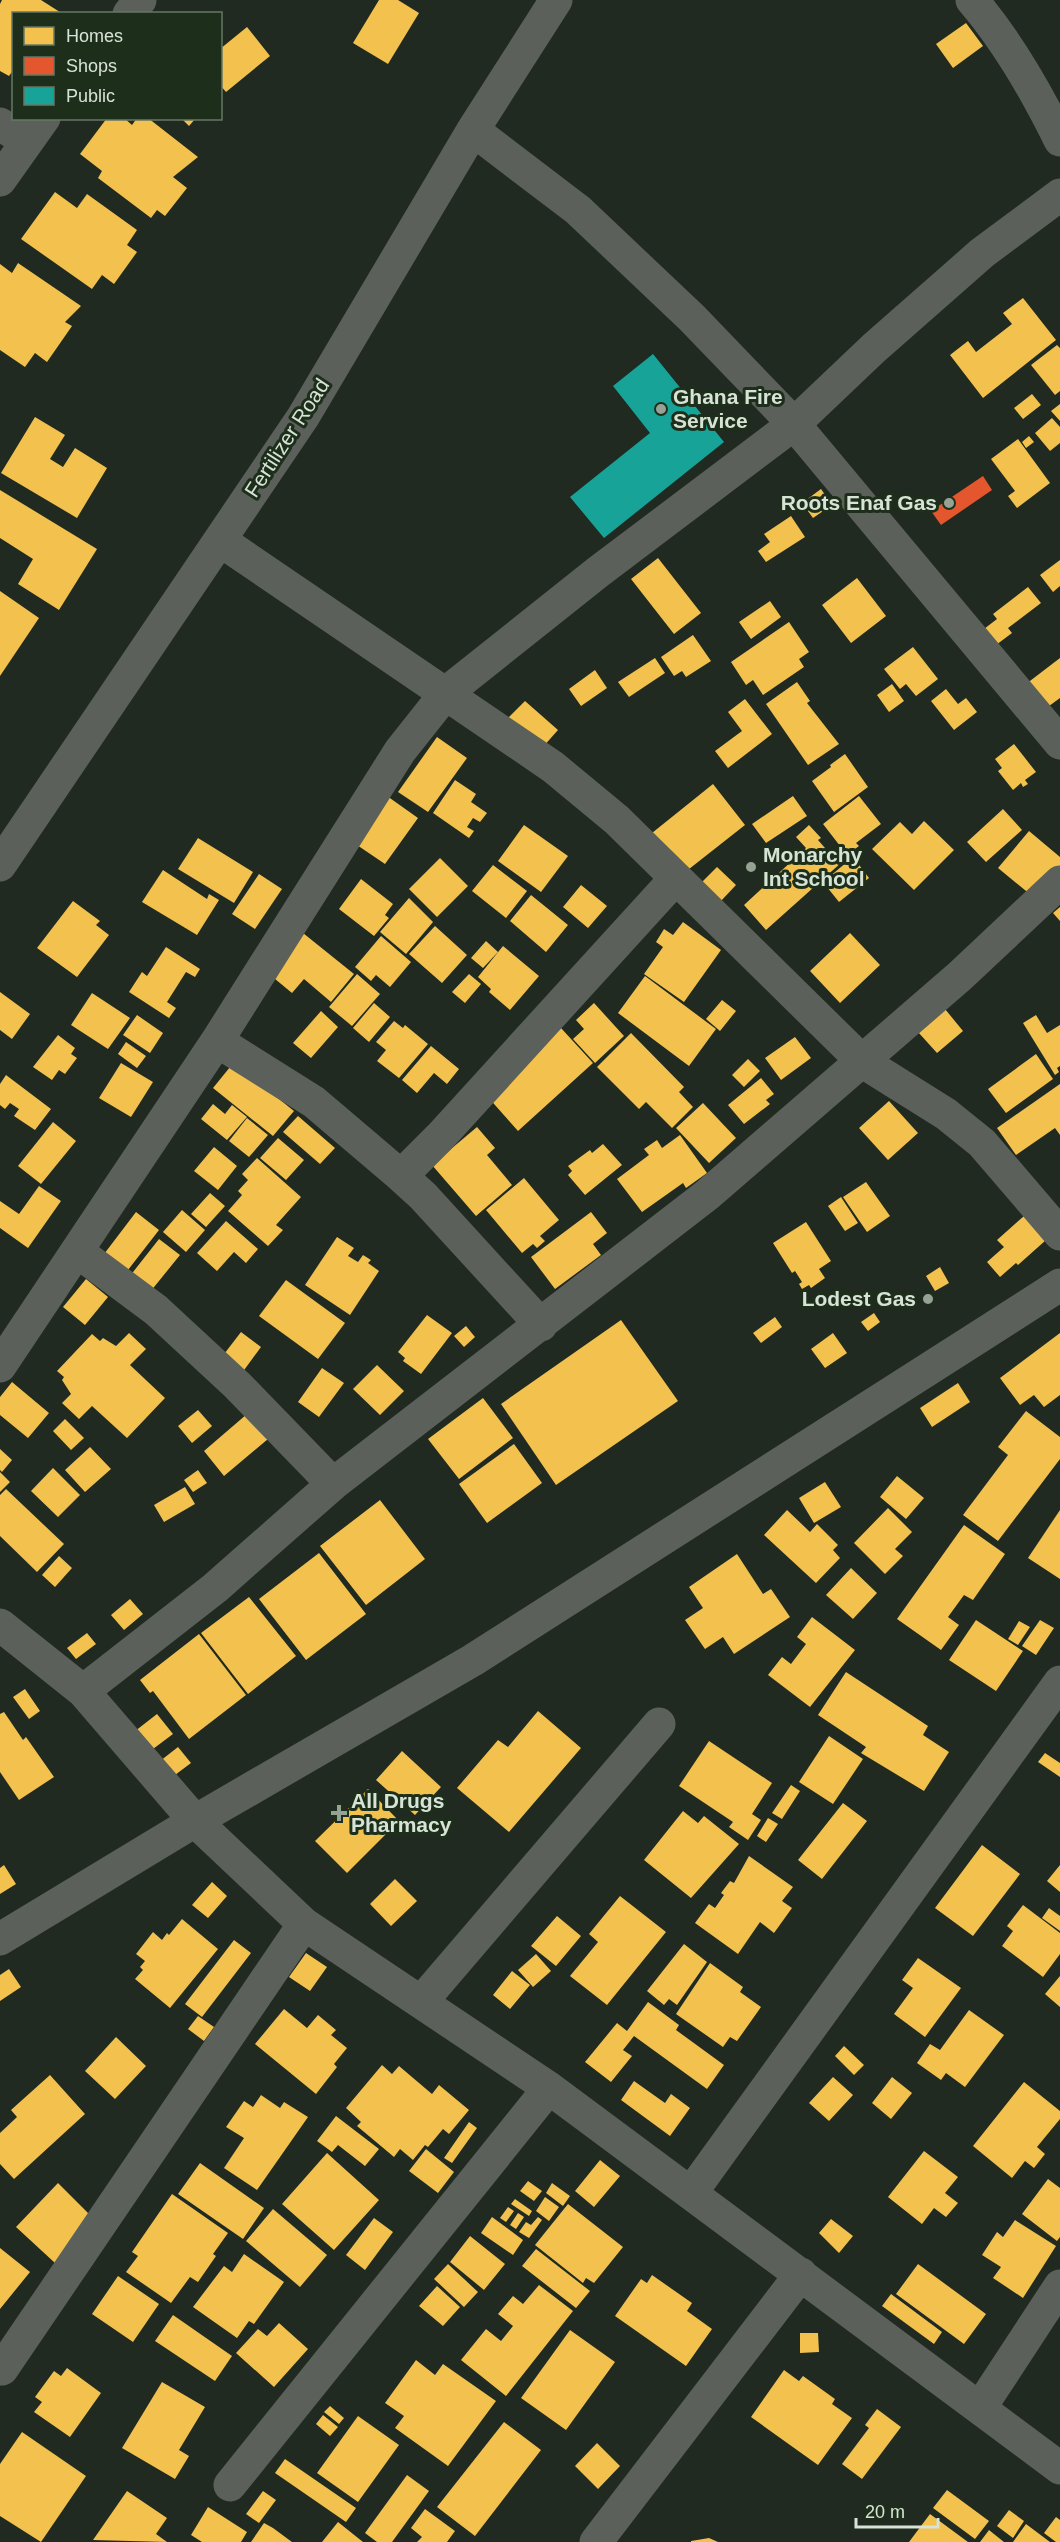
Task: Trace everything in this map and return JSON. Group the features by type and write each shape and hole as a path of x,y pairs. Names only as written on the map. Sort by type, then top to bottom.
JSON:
{"street":[{"path":"131,12 140,0"},
{"name":"Fertilizer Road","path":"0,865 303,417 473,130 556,0"},
{"path":"972,0 984,14 1038,95 1060,140"},
{"path":"0,180 24,128"},
{"path":"473,130 578,210 692,318 794,424 1060,743"},
{"path":"0,1366 217,1041 400,751 446,693 598,572 794,424 874,348 982,253 1060,195"},
{"path":"221,541 553,767 617,820 862,1062 946,1114 982,1143 1060,1234"},
{"path":"401,1176 440,1137 676,878"},
{"path":"83,1692 215,1588 333,1484 707,1195 960,976 1060,882"},
{"path":"217,1041 314,1102 401,1176 423,1196 541,1324"},
{"path":"78,1252 156,1310 237,1385 333,1484"},
{"path":"0,1939 195,1821 473,1660 1060,1285"},
{"path":"0,1625 83,1692 195,1821 304,1924 549,2088 1060,2468"},
{"path":"691,2193 1060,1682"},
{"path":"422,2001 659,1724"},
{"path":"2,2369 304,1924"},
{"path":"230,2485 549,2088"},
{"path":"596,2542 801,2274"},
{"path":"980,2408 1060,2286"}],"building: Homes":[{"path":"2,0 41,0 60,12 12,12 12,72 9,76 0,71 0,4"},
{"path":"379,0 398,0 419,13 388,64 353,43"},
{"path":"966,23 983,46 953,68 936,44"},
{"path":"247,27 270,56 226,92 222,87 222,47"},
{"path":"106,120 126,120 132,125 136,120 151,120 198,157 173,177 187,188 165,216 157,210 151,218 98,178 102,171 80,154"},
{"path":"183,120 194,120 189,126"},
{"path":"55,192 77,208 87,194 137,230 127,245 137,252 114,284 102,275 92,289 21,239"},
{"path":"18,263 81,306 65,322 72,326 47,362 35,353 25,367 0,350 0,264 12,273"},
{"path":"1023,298 1056,340 983,398 950,355 968,341 976,352 1012,324 1003,313"},
{"path":"1057,345 1060,348 1060,391 1055,395 1031,365"},
{"path":"1032,394 1041,405 1023,419 1014,408"},
{"path":"1060,404 1060,421 1051,411"},
{"path":"35,417 65,435 50,459 63,467 75,448 107,468 77,518 1,473"},
{"path":"1052,418 1060,427 1060,443 1050,451 1035,433"},
{"path":"1029,436 1034,442 1026,448 1022,442"},
{"path":"1018,439 1050,483 1017,508 1008,496 1015,491 991,459"},
{"path":"821,489 832,505 813,518 802,503"},
{"path":"0,490 97,549 59,610 18,584 33,559 0,538"},
{"path":"791,516 805,537 766,562 758,551 770,542 764,534"},
{"path":"658,558 701,613 674,634 631,579"},
{"path":"1060,560 1060,586 1053,592 1040,575"},
{"path":"857,578 886,616 851,643 822,605"},
{"path":"1028,587 1041,603 1008,628 1012,633 996,645 984,629 997,619 993,614"},
{"path":"0,591 39,618 0,676"},
{"path":"770,601 781,617 751,639 739,622"},
{"path":"789,622 809,652 799,659 804,667 763,695 753,680 746,685 731,662"},
{"path":"693,635 711,661 686,677 682,671 674,676 661,657"},
{"path":"913,647 938,679 916,696 906,684 900,689 884,669"},
{"path":"655,658 665,673 629,697 618,682"},
{"path":"1060,658 1060,698 1045,709 1026,684"},
{"path":"595,670 607,688 581,706 569,689"},
{"path":"797,682 810,701 807,703 839,744 808,765 766,704"},
{"path":"892,684 904,701 889,712 877,695"},
{"path":"946,689 958,704 966,698 977,712 954,730 931,701"},
{"path":"745,699 772,734 728,768 715,751 742,731 728,712"},
{"path":"525,701 558,730 542,748 508,718"},
{"path":"437,737 467,758 428,812 398,792"},
{"path":"1014,744 1036,772 1025,780 1028,784 1023,787 1021,783 1013,790 998,771 1002,768 995,759"},
{"path":"845,754 868,787 834,812 812,781"},
{"path":"455,780 476,794 471,802 487,813 480,822 473,818 467,827 474,831 469,838 433,813"},
{"path":"713,784 745,825 684,873 652,833"},
{"path":"387,796 418,818 385,864 354,843"},
{"path":"793,796 807,816 766,843 752,824"},
{"path":"859,796 881,824 856,843 859,846 847,855 823,824"},
{"path":"1003,809 1022,830 986,862 967,842"},
{"path":"924,821 954,850 914,890 872,849 900,822 912,834"},
{"path":"524,825 568,856 541,892 498,861"},
{"path":"809,825 821,838 818,840 832,856 835,854 842,862 766,930 744,905 806,848 796,837"},
{"path":"1029,831 1060,857 1060,874 1037,900 998,868"},
{"path":"198,838 253,872 234,903 178,869"},
{"path":"853,857 869,878 839,902 823,882"},
{"path":"440,858 468,886 437,917 409,889"},
{"path":"493,865 527,891 506,918 472,891"},
{"path":"717,867 736,885 720,902 700,884"},
{"path":"163,870 207,899 209,894 219,900 197,935 142,902"},
{"path":"259,874 282,889 255,929 232,914"},
{"path":"361,879 393,904 385,915 389,918 374,936 339,909"},
{"path":"581,885 607,906 588,928 563,907"},
{"path":"531,895 568,925 546,952 510,921"},
{"path":"409,898 433,922 406,954 380,932"},
{"path":"73,901 100,921 96,925 109,935 77,977 37,948"},
{"path":"1060,907 1060,921 1053,913"},
{"path":"683,922 721,950 684,1002 644,974 663,947 656,942 664,929 673,935"},
{"path":"435,926 467,955 442,983 409,954"},
{"path":"303,933 354,974 331,1002 304,979 292,993 269,974"},
{"path":"850,933 880,965 840,1003 810,971"},
{"path":"381,936 411,962 390,987 376,975 371,981 355,967"},
{"path":"486,941 498,952 483,968 471,958"},
{"path":"503,946 539,976 510,1010 489,992 491,989 478,977"},
{"path":"166,947 200,969 195,977 186,972 167,1002 176,1008 169,1018 129,992 142,972 147,976"},
{"path":"357,974 380,994 352,1026 329,1007"},
{"path":"469,974 481,984 465,1003 452,992"},
{"path":"645,976 716,1029 689,1066 618,1013"},
{"path":"0,992 30,1014 12,1039 0,1030"},
{"path":"92,993 130,1018 108,1049 71,1025"},
{"path":"722,1000 736,1011 720,1031 706,1019"},
{"path":"374,1003 390,1017 369,1042 353,1028"},
{"path":"594,1003 624,1036 595,1063 573,1039 584,1029 576,1020"},
{"path":"945,1009 963,1031 937,1053 918,1032"},
{"path":"321,1011 338,1027 311,1058 293,1043"},
{"path":"137,1015 163,1033 150,1053 123,1035"},
{"path":"1036,1015 1047,1033 1060,1025 1060,1066 1057,1068 1059,1072 1055,1075 1023,1023"},
{"path":"394,1021 403,1028 405,1025 428,1044 399,1078 377,1061 386,1050 376,1042"},
{"path":"561,1028 593,1063 518,1131 487,1096"},
{"path":"631,1033 684,1087 679,1092 693,1107 672,1128 646,1102 639,1109 597,1067"},
{"path":"58,1035 75,1048 71,1054 77,1058 65,1074 59,1070 52,1080 33,1067"},
{"path":"795,1037 811,1058 781,1080 765,1058"},
{"path":"126,1042 146,1056 137,1068 118,1054"},
{"path":"431,1046 459,1069 447,1084 434,1073 417,1093 402,1080"},
{"path":"1036,1054 1053,1079 1006,1113 988,1089"},
{"path":"239,1056 259,1083 294,1111 273,1136 213,1088"},
{"path":"748,1059 760,1071 744,1087 732,1075"},
{"path":"121,1063 153,1082 131,1117 99,1098"},
{"path":"6,1075 51,1109 35,1130 14,1116 19,1109 10,1103 5,1109 0,1105 0,1084"},
{"path":"761,1078 774,1094 766,1100 770,1104 744,1124 728,1105"},
{"path":"1060,1084 1060,1135 1055,1128 1016,1155 997,1128"},
{"path":"889,1101 918,1133 888,1160 859,1128"},
{"path":"703,1103 736,1138 709,1163 676,1128"},
{"path":"213,1104 225,1114 232,1105 247,1117 227,1140 201,1119"},
{"path":"298,1116 335,1148 320,1164 283,1132"},
{"path":"247,1118 268,1135 249,1157 229,1141"},
{"path":"53,1122 76,1141 41,1184 18,1166"},
{"path":"477,1127 495,1148 487,1155 512,1185 476,1216 432,1165"},
{"path":"680,1135 707,1173 686,1188 683,1183 642,1212 617,1179 649,1155 644,1149 657,1140 662,1148"},
{"path":"278,1138 304,1160 286,1180 260,1158"},
{"path":"603,1144 622,1165 585,1195 568,1175 572,1171 568,1166 590,1150 592,1153"},
{"path":"214,1147 237,1166 218,1190 194,1171"},
{"path":"257,1158 301,1197 276,1225 283,1230 268,1246 228,1211 242,1195 238,1191 248,1180 242,1174"},
{"path":"524,1178 559,1220 540,1236 545,1241 537,1248 533,1244 522,1253 486,1210"},
{"path":"866,1182 890,1216 867,1232 843,1197"},
{"path":"39,1186 61,1201 28,1248 0,1228 0,1201 19,1214"},
{"path":"210,1193 225,1206 206,1227 191,1214"},
{"path":"841,1197 858,1223 845,1231 828,1206"},
{"path":"182,1210 205,1230 186,1252 163,1232"},
{"path":"136,1212 159,1230 121,1279 98,1262"},
{"path":"591,1212 607,1233 593,1244 601,1255 555,1289 531,1257"},
{"path":"1024,1216 1046,1240 1018,1265 1016,1263 1000,1277 987,1262 1004,1247 997,1240"},
{"path":"226,1221 258,1249 246,1263 234,1252 217,1271 197,1253"},
{"path":"806,1222 831,1261 819,1269 825,1278 811,1288 809,1285 802,1289 799,1284 802,1282 795,1271 792,1273 773,1243"},
{"path":"337,1237 354,1248 348,1256 358,1262 363,1255 371,1260 368,1263 379,1271 350,1315 305,1285"},
{"path":"159,1239 180,1255 146,1297 126,1281"},
{"path":"940,1267 949,1283 935,1291 926,1276"},
{"path":"86,1279 108,1297 85,1325 63,1307"},
{"path":"286,1280 345,1323 318,1359 259,1316"},
{"path":"874,1313 880,1322 868,1331 861,1322"},
{"path":"427,1315 452,1333 421,1374 403,1361 405,1358 398,1352"},
{"path":"775,1317 782,1327 761,1343 753,1333"},
{"path":"621,1320 678,1401 556,1485 501,1404"},
{"path":"466,1326 475,1337 464,1347 454,1336"},
{"path":"241,1332 261,1347 239,1377 218,1362"},
{"path":"129,1333 146,1349 130,1365 165,1398 127,1438 92,1406 79,1419 62,1403 71,1394 62,1380 64,1377 57,1371 92,1334 100,1341 103,1338 116,1346"},
{"path":"833,1333 847,1353 825,1368 811,1349"},
{"path":"1060,1333 1060,1395 1044,1407 1034,1395 1020,1405 1000,1378"},
{"path":"377,1365 404,1391 380,1415 353,1389"},
{"path":"322,1368 344,1383 319,1417 298,1402"},
{"path":"12,1382 49,1413 28,1438 0,1415 0,1397"},
{"path":"958,1383 970,1402 932,1427 920,1408"},
{"path":"483,1398 513,1438 459,1479 428,1439"},
{"path":"198,1410 212,1426 192,1443 178,1426"},
{"path":"1026,1411 1060,1437 1060,1459 998,1541 963,1515 1008,1455 998,1447"},
{"path":"247,1414 268,1439 224,1476 204,1451"},
{"path":"65,1419 84,1438 71,1450 53,1431"},
{"path":"514,1444 542,1483 487,1523 459,1484"},
{"path":"90,1447 111,1469 85,1492 65,1470"},
{"path":"0,1449 12,1460 2,1472 0,1470"},
{"path":"53,1468 80,1495 58,1517 31,1491"},
{"path":"198,1470 207,1483 193,1492 184,1480"},
{"path":"0,1472 10,1482 0,1492"},
{"path":"897,1476 924,1498 906,1519 880,1497"},
{"path":"825,1482 841,1507 814,1523 799,1498"},
{"path":"185,1487 195,1504 164,1522 154,1505"},
{"path":"6,1489 64,1544 37,1572 0,1536 0,1495"},
{"path":"380,1500 425,1559 366,1605 320,1546"},
{"path":"888,1508 912,1532 895,1549 903,1556 885,1574 854,1543"},
{"path":"787,1510 810,1532 817,1524 838,1545 833,1550 840,1558 816,1583 764,1535"},
{"path":"1060,1510 1060,1579 1028,1558"},
{"path":"964,1525 1005,1554 973,1600 964,1595 948,1617 959,1625 941,1650 897,1619"},
{"path":"319,1553 366,1614 306,1660 259,1599"},
{"path":"737,1554 763,1594 771,1589 790,1617 734,1654 723,1637 705,1649 685,1620 703,1608 689,1587"},
{"path":"59,1556 72,1568 55,1587 42,1575"},
{"path":"851,1568 877,1593 853,1619 826,1595"},
{"path":"249,1597 296,1656 248,1694 201,1633"},
{"path":"130,1599 143,1614 124,1630 111,1615"},
{"path":"812,1617 855,1650 810,1707 768,1675 782,1657 791,1664 806,1644 797,1637"},
{"path":"976,1620 1023,1651 996,1691 949,1660"},
{"path":"1040,1620 1054,1628 1036,1655 1022,1646"},
{"path":"1019,1621 1030,1627 1018,1645 1008,1639"},
{"path":"87,1633 96,1644 76,1659 67,1648"},
{"path":"199,1634 246,1695 189,1739 153,1691 150,1693 140,1680"},
{"path":"846,1672 928,1726 923,1735 949,1752 924,1791 861,1753 866,1747 818,1715"},
{"path":"25,1689 40,1711 29,1719 13,1697"},
{"path":"538,1711 581,1748 509,1832 457,1788 498,1740 508,1747"},
{"path":"4,1712 23,1740 26,1737 54,1777 19,1800 0,1772 0,1714"},
{"path":"157,1714 173,1734 145,1755 130,1735"},
{"path":"829,1736 863,1759 833,1804 799,1782"},
{"path":"709,1741 772,1783 752,1814 761,1820 748,1840 729,1827 733,1822 679,1786"},
{"path":"178,1747 191,1763 167,1781 155,1765"},
{"path":"402,1751 441,1787 415,1815 376,1780"},
{"path":"1045,1753 1060,1763 1060,1777 1038,1762"},
{"path":"791,1785 800,1791 782,1819 772,1813"},
{"path":"368,1789 399,1821 347,1873 315,1841"},
{"path":"843,1803 867,1821 822,1879 798,1860"},
{"path":"683,1811 698,1823 704,1816 739,1844 691,1898 644,1860"},
{"path":"768,1818 778,1824 766,1842 757,1836"},
{"path":"982,1845 1020,1874 973,1936 935,1908"},
{"path":"749,1856 793,1887 782,1901 792,1908 774,1933 760,1922 738,1954 695,1923 709,1904 715,1908 724,1895 721,1893 730,1881 734,1883"},
{"path":"4,1865 16,1884 0,1894 0,1868"},
{"path":"1060,1865 1060,1892 1047,1881"},
{"path":"395,1879 417,1901 391,1926 370,1904"},
{"path":"212,1882 227,1896 208,1918 192,1905"},
{"path":"620,1896 666,1932 607,2005 570,1976 598,1942 589,1934"},
{"path":"1023,1905 1060,1933 1060,1954 1043,1977 1002,1946 1013,1931 1007,1926"},
{"path":"1049,1908 1060,1916 1060,1931 1042,1918"},
{"path":"557,1916 581,1936 556,1966 531,1946"},
{"path":"182,1919 218,1949 170,2008 135,1979 143,1970 140,1967 145,1961 136,1954 153,1932 162,1940"},
{"path":"234,1940 251,1953 202,2017 185,2004"},
{"path":"684,1944 707,1962 677,2005 669,1999 664,2005 647,1991"},
{"path":"306,1953 327,1967 310,1991 289,1977"},
{"path":"536,1954 551,1971 533,1987 518,1970"},
{"path":"918,1958 961,1988 925,2037 894,2014 913,1988 902,1980"},
{"path":"710,1963 743,1987 740,1992 761,2007 737,2041 730,2037 723,2047 676,2014"},
{"path":"9,1969 21,1987 0,2001 0,1975"},
{"path":"512,1971 530,1985 510,2009 493,1995"},
{"path":"1060,1976 1060,2007 1045,1994"},
{"path":"648,2002 679,2025 676,2030 724,2065 707,2089 634,2036 623,2050 632,2056 611,2082 585,2062 617,2023 627,2031"},
{"path":"284,2009 307,2028 318,2015 336,2030 331,2035 347,2048 334,2064 337,2067 316,2094 255,2044"},
{"path":"969,2010 1004,2035 965,2087 946,2073 941,2080 917,2063 930,2044 940,2050"},
{"path":"198,2016 214,2027 204,2041 188,2029"},
{"path":"116,2037 146,2066 115,2099 85,2071"},
{"path":"844,2046 864,2065 854,2075 835,2056"},
{"path":"382,2065 392,2074 399,2066 432,2094 439,2085 469,2110 449,2134 443,2129 428,2147 425,2145 413,2160 400,2149 394,2157 357,2126 361,2122 346,2108"},
{"path":"50,2075 85,2114 14,2179 0,2164 0,2133 17,2117 11,2110"},
{"path":"833,2077 853,2095 829,2121 809,2103"},
{"path":"892,2077 912,2093 891,2119 872,2103"},
{"path":"634,2081 665,2103 671,2094 690,2108 670,2136 621,2100"},
{"path":"1024,2082 1060,2111 1060,2119 1037,2147 1045,2154 1034,2168 1025,2161 1012,2178 973,2146"},
{"path":"261,2095 280,2108 284,2102 308,2117 257,2190 224,2168 244,2138 226,2127 244,2101 253,2107"},
{"path":"336,2116 379,2149 365,2166 338,2145 332,2152 317,2141"},
{"path":"469,2122 477,2128 452,2163 444,2158"},
{"path":"426,2149 454,2172 438,2193 409,2171"},
{"path":"924,2151 958,2177 945,2193 958,2203 946,2217 934,2208 922,2224 888,2197"},
{"path":"327,2153 379,2200 334,2250 282,2204"},
{"path":"600,2160 620,2176 594,2207 575,2191"},
{"path":"200,2163 264,2208 243,2239 178,2194"},
{"path":"1048,2179 1060,2188 1060,2237 1057,2241 1022,2214"},
{"path":"528,2181 542,2191 534,2201 520,2191"},
{"path":"58,2183 95,2220 55,2263 16,2227"},
{"path":"552,2183 570,2196 563,2206 546,2193"},
{"path":"172,2194 228,2233 213,2254 216,2256 198,2282 190,2277 171,2303 126,2272 138,2256 132,2252"},
{"path":"545,2197 559,2207 549,2221 536,2211"},
{"path":"515,2199 532,2211 529,2216 511,2204"},
{"path":"568,2204 623,2247 594,2283 586,2278 583,2283 535,2245"},
{"path":"508,2207 514,2211 506,2222 500,2218"},
{"path":"273,2209 327,2255 300,2287 246,2241"},
{"path":"518,2213 524,2217 516,2229 510,2225"},
{"path":"492,2217 523,2240 513,2255 481,2233"},
{"path":"538,2217 542,2220 529,2238 519,2232 526,2222 531,2225"},
{"path":"374,2218 393,2232 365,2270 346,2255"},
{"path":"831,2219 853,2236 839,2253 819,2233"},
{"path":"1015,2220 1056,2246 1023,2298 993,2278 1001,2267 982,2255 997,2232 1003,2237"},
{"path":"470,2236 505,2264 484,2290 450,2262"},
{"path":"0,2248 30,2272 0,2309"},
{"path":"536,2249 590,2291 576,2308 522,2266"},
{"path":"244,2254 284,2282 254,2324 249,2321 237,2338 193,2307 224,2266 232,2272"},
{"path":"448,2264 478,2292 464,2307 434,2279"},
{"path":"918,2264 986,2314 964,2344 896,2294"},
{"path":"652,2275 692,2303 687,2311 712,2329 686,2366 615,2316 641,2279 647,2283"},
{"path":"118,2276 159,2304 133,2342 92,2314"},
{"path":"539,2285 573,2311 506,2396 461,2360 486,2329 501,2341 513,2326 498,2314 513,2296 523,2304"},
{"path":"437,2286 460,2307 443,2326 419,2306"},
{"path":"891,2294 942,2332 934,2344 882,2306"},
{"path":"173,2315 232,2356 215,2381 155,2341"},
{"path":"279,2323 308,2349 274,2387 236,2353 258,2329 267,2336"},
{"path":"570,2330 615,2362 566,2430 521,2398"},
{"path":"800,2333 818,2333 819,2352 800,2353"},
{"path":"416,2360 435,2375 443,2364 496,2401 448,2466 395,2428 404,2416 385,2403"},
{"path":"67,2368 101,2393 70,2437 34,2412 42,2402 35,2397 54,2371 61,2376"},
{"path":"784,2370 799,2381 803,2376 835,2399 832,2404 852,2418 818,2465 751,2417"},
{"path":"162,2382 205,2407 179,2450 189,2456 175,2479 122,2448"},
{"path":"330,2406 344,2418 339,2424 324,2412"},
{"path":"877,2409 901,2427 862,2479 842,2464 869,2428 865,2425"},
{"path":"323,2415 338,2427 330,2436 316,2424"},
{"path":"358,2416 399,2445 358,2502 317,2473"},
{"path":"504,2422 541,2450 475,2536 437,2507"},
{"path":"22,2432 86,2476 41,2542 0,2516 0,2464"},
{"path":"597,2443 620,2466 598,2489 575,2466"},
{"path":"285,2459 356,2508 346,2522 275,2473"},
{"path":"407,2475 429,2491 392,2542 377,2542 365,2533"},
{"path":"947,2490 989,2521 975,2539 933,2508"},
{"path":"127,2491 167,2518 156,2534 167,2542 93,2540"},
{"path":"263,2491 276,2500 259,2523 246,2514"},
{"path":"208,2507 247,2532 241,2542 202,2542 191,2535"},
{"path":"425,2509 455,2531 447,2542 417,2542 422,2537 411,2528"},
{"path":"1009,2510 1024,2521 1013,2538 997,2526"},
{"path":"930,2514 968,2542 909,2542"},
{"path":"1056,2517 1060,2520 1060,2542 1056,2542 1044,2533"},
{"path":"338,2522 363,2542 322,2542"},
{"path":"264,2523 273,2528 292,2542 251,2542"},
{"path":"1026,2524 1050,2542 1013,2542"},
{"path":"989,2530 1004,2542 980,2542"},
{"path":"709,2538 718,2542 691,2542 691,2541"}],"building: Shops":[{"path":"983,476 992,490 941,525 931,511"}],"building: Public":[{"path":"653,354 724,442 604,538 570,497 650,433 613,386"}],"place":[{"name":"Ghana Fire Service","path":"661,409"},
{"name":"Roots Enaf Gas","path":"949,503"},
{"name":"Monarchy Int School","path":"751,867"},
{"name":"Lodest Gas","path":"928,1299"},
{"name":"All Drugs Pharmacy","path":"339,1813"}]}
